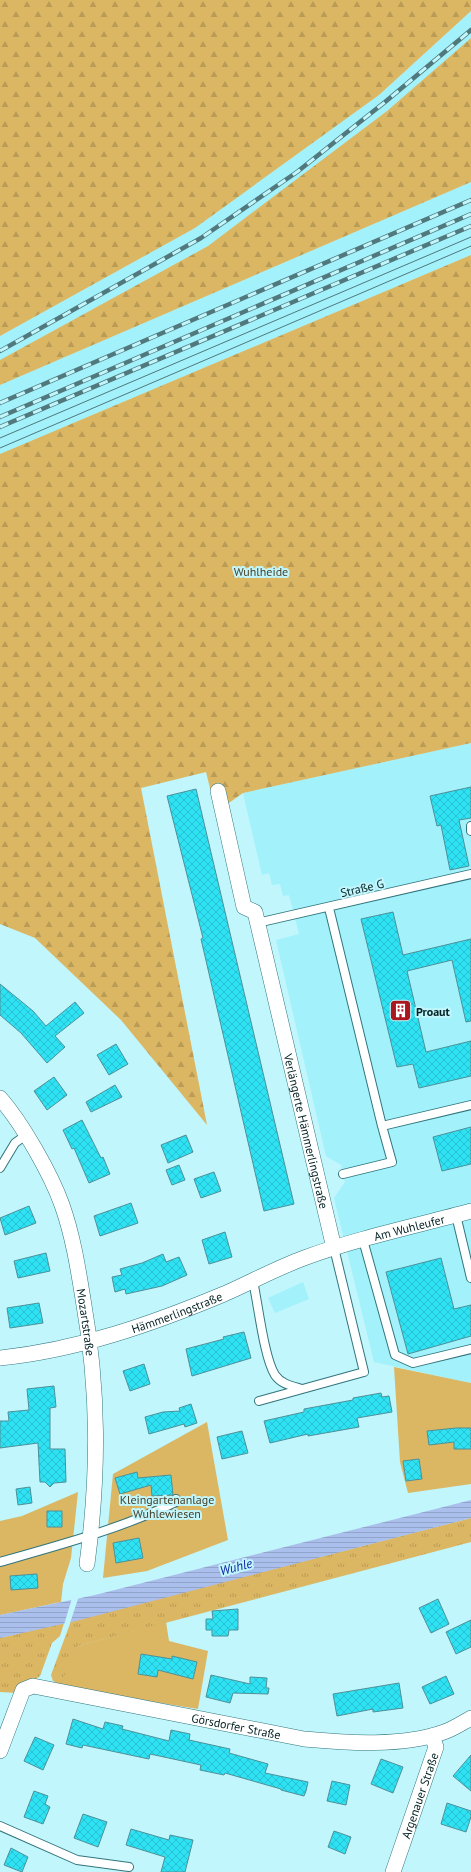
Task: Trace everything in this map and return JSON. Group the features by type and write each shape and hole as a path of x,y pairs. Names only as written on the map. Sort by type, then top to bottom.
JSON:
{"street":[{"name":"Verlängerte Hämmerlingstraße","path":"218,791 244,907 255,912 341,1246"},
{"name":"Mozartstraße","path":"0,1098 26,1134 53,1184 62,1204 75,1250 91,1342 96,1426 95,1478 91,1536 87,1564"},
{"name":"Am Wuhleufer","path":"341,1246 471,1211"},
{"name":"Hämmerlingstraße","path":"0,1358 91,1342 152,1323 253,1281 303,1258 341,1246"},
{"name":"Görsdorfer Straße","path":"0,1751 23,1690 33,1686 304,1739 349,1743 388,1742 432,1736"},
{"name":"Argenauer Straße","path":"392,1872 436,1747 432,1736 446,1732 471,1718"}],"lane":[{"name":"Straße G","path":"257,923 329,908 471,874"},
{"path":"329,908 392,1162 344,1174"},
{"path":"382,1126 471,1105"},
{"path":"0,1168 15,1143 26,1134"},
{"path":"456,1215 471,1278"},
{"path":"363,1240 395,1355 413,1364 471,1349"},
{"name":"Verlängerte Hämmerlingstraße","path":"259,1402 364,1372 341,1246"},
{"path":"253,1281 267,1354 275,1374 282,1382 303,1389"},
{"path":"0,1562 91,1536 150,1514 176,1502 176,1499"},
{"path":"0,1826 77,1860 129,1867"}],"shaded area":[{"path":"471,11 471,38 387,111 208,246 0,360 0,336 195,228 379,95"},
{"path":"471,182 471,255 0,454 0,385"},
{"path":"471,743 471,1383 374,1362 334,1198 345,1182 341,1165 326,1156 276,940 299,934 289,895 283,896 280,884 272,885 269,873 262,875 243,793"},
{"path":"303,1282 309,1299 275,1313 268,1298"}],"green space":[{"path":"0,0 471,0 471,11 379,95 195,228 0,336"},
{"path":"471,38 471,182 0,385 0,360 208,246 387,111"},
{"name":"Wuhlheide","path":"471,255 471,743 243,793 216,812 206,772 141,788 207,1125 121,1020 35,938 0,924 0,454"},
{"path":"394,1367 471,1383 471,1484 408,1493 400,1462"},
{"name":"Kleingartenanlage Wuhlewiesen","path":"207,1422 228,1540 147,1571 103,1578 113,1474"},
{"path":"78,1492 71,1558 63,1584 61,1602 0,1615 0,1521 22,1516"},
{"path":"471,1518 471,1542 78,1646 67,1688 53,1681 51,1675 71,1621"},
{"path":"166,1622 169,1641 208,1651 198,1709 67,1688 62,1681 78,1646"},
{"path":"64,1623 60,1636 52,1643 40,1676 17,1693 0,1692 0,1638"}],"water":[{"name":"Wuhle","path":"471,1500 471,1518 76,1621 0,1638 0,1615 95,1595"}],"pier":[{"path":"79,1596 70,1623 64,1625 72,1598"}],"building":[{"path":"471,787 471,818 459,820 469,866 450,870 441,825 437,826 430,796"},
{"path":"196,789 294,1204 264,1211 201,939 203,938 167,796"},
{"path":"393,912 403,955 471,939 471,1021 466,1022 452,960 407,971 426,1052 471,1041 471,1076 419,1088 413,1064 397,1067 361,919"},
{"path":"0,984 33,1011 46,1026 75,1002 84,1013 55,1036 65,1047 47,1063 21,1033 0,1015"},
{"path":"116,1044 128,1064 109,1075 97,1055"},
{"path":"54,1077 67,1095 47,1110 34,1091"},
{"path":"115,1085 122,1097 91,1112 86,1102"},
{"path":"82,1120 101,1158 103,1157 110,1174 89,1183 74,1148 72,1149 63,1130"},
{"path":"471,1127 471,1164 442,1171 433,1137"},
{"path":"186,1135 193,1152 168,1163 161,1145"},
{"path":"179,1165 185,1180 172,1185 166,1170"},
{"path":"214,1172 221,1191 201,1198 194,1179"},
{"path":"131,1203 138,1223 100,1236 94,1216"},
{"path":"29,1206 36,1223 5,1235 0,1218"},
{"path":"225,1232 232,1257 209,1264 202,1240"},
{"path":"46,1253 50,1271 18,1278 14,1261"},
{"path":"163,1254 166,1262 179,1257 187,1275 162,1286 126,1294 125,1289 115,1292 112,1277 122,1275 120,1269 142,1263"},
{"path":"441,1258 454,1309 471,1305 471,1336 408,1354 386,1272"},
{"path":"39,1303 43,1323 10,1328 7,1308"},
{"path":"244,1332 251,1358 192,1376 186,1349"},
{"path":"144,1364 150,1384 130,1391 123,1371"},
{"path":"54,1386 56,1407 50,1408 50,1449 65,1449 66,1482 54,1483 50,1487 45,1482 40,1482 38,1443 0,1448 0,1421 9,1421 8,1412 29,1410 27,1389"},
{"path":"381,1393 382,1397 389,1396 392,1412 357,1418 359,1427 308,1436 308,1434 270,1443 264,1421 304,1412 304,1409"},
{"path":"191,1404 197,1423 185,1427 184,1424 149,1434 145,1417 163,1412 180,1411 179,1408"},
{"path":"471,1428 471,1449 454,1449 454,1442 429,1445 427,1431"},
{"path":"242,1431 248,1453 222,1459 217,1437"},
{"path":"419,1459 422,1479 406,1481 403,1461"},
{"path":"137,1472 138,1478 171,1475 173,1495 152,1496 151,1485 120,1494 115,1478"},
{"path":"30,1487 32,1503 18,1505 16,1489"},
{"path":"47,1511 62,1511 62,1527 47,1527"},
{"path":"139,1538 143,1558 116,1563 113,1543"},
{"path":"37,1574 38,1588 11,1590 10,1576"},
{"path":"438,1599 449,1624 431,1633 419,1608"},
{"path":"238,1609 238,1630 229,1630 228,1636 212,1636 212,1630 206,1630 206,1619 213,1619 212,1611"},
{"path":"471,1620 471,1647 456,1654 446,1632"},
{"path":"141,1654 172,1659 172,1656 197,1662 193,1679 158,1670 157,1677 138,1674"},
{"path":"211,1675 250,1684 250,1677 267,1678 266,1688 269,1688 268,1694 233,1693 230,1703 206,1697"},
{"path":"446,1676 454,1694 430,1704 422,1687"},
{"path":"399,1683 403,1708 373,1712 373,1709 337,1716 333,1694"},
{"path":"73,1719 103,1729 105,1722 123,1726 122,1729 169,1741 171,1730 190,1734 189,1740 230,1749 229,1753 268,1764 265,1773 308,1782 306,1791 304,1796 225,1773 224,1775 200,1770 201,1765 150,1754 149,1759 83,1745 82,1748 66,1744"},
{"path":"35,1737 54,1745 43,1770 24,1761"},
{"path":"471,1755 471,1791 453,1776"},
{"path":"381,1759 403,1767 393,1793 371,1784"},
{"path":"332,1781 350,1785 346,1805 327,1801"},
{"path":"34,1791 48,1796 45,1804 50,1807 43,1824 24,1817"},
{"path":"447,1803 471,1811 471,1817 466,1832 441,1824"},
{"path":"83,1814 107,1822 98,1847 74,1838"},
{"path":"131,1829 169,1840 170,1835 193,1840 185,1872 161,1872 165,1857 126,1845"},
{"path":"334,1831 351,1837 345,1854 328,1847"},
{"path":"11,1848 28,1857 22,1872 4,1865"}],"tram line":[{"path":"0,438 471,237"},
{"path":"0,448 471,246"}],"railway":[{"path":"0,351 201,238 297,172 385,102 471,30"},
{"path":"0,403 471,200"},
{"path":"0,417 471,214"},
{"path":"0,427 471,226"}],"place":[{"name":"Proaut","path":"400,1011"}]}
